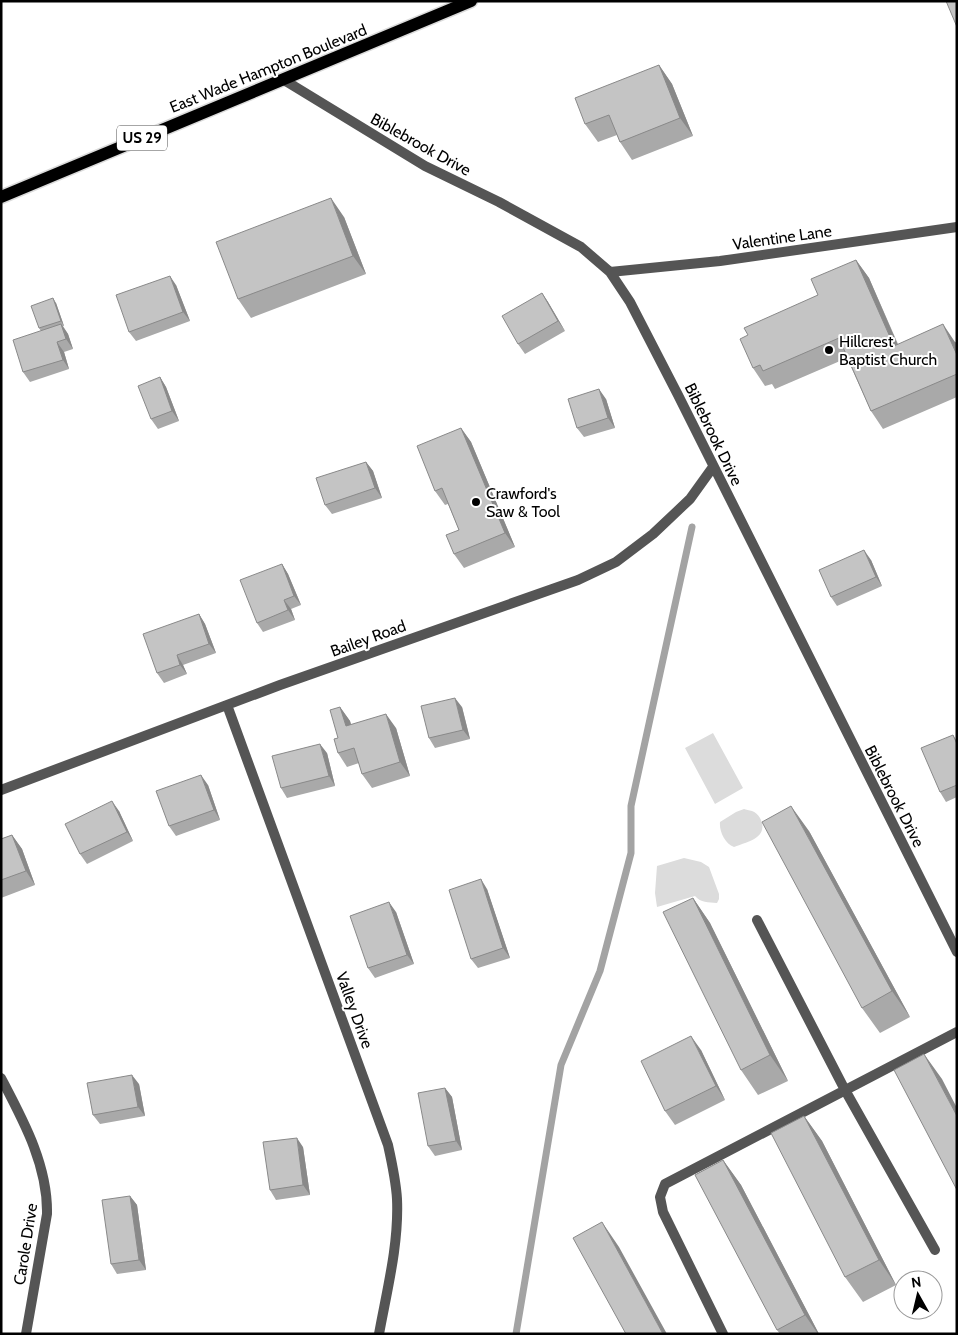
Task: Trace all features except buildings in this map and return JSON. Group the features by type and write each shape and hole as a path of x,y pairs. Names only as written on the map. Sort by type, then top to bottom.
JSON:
{"main road":[{"name":"East Wade Hampton Boulevard","path":"1,197 471,1"},
{"name":"East Wade Hampton Boulevard","path":"437,16 479,1"}],"street":[{"name":"Biblebrook Drive","path":"284,80 425,166 499,202 581,247 610,272 630,302 704,447 957,952"},
{"name":"Valentine Lane","path":"610,272 720,261 957,227"},
{"name":"Bailey Road","path":"1,790 228,705 578,580 616,562 653,534 690,500 713,467"},
{"name":"Valley Drive","path":"228,705 388,1146 394,1172 397,1226 379,1334"},
{"path":"757,920 845,1090 935,1250"},
{"path":"723,1334 663,1212 660,1197 665,1184 957,1032"},
{"name":"Carole Drive","path":"1,1078 26,1126 39,1160 48,1196 47,1214 26,1334"}],"shaded area":[{"path":"713,733 743,788 715,804 685,748"},
{"path":"744,809 752,811 761,819 762,831 755,839 734,847 723,837 720,822"},
{"path":"684,858 701,862 709,867 719,894 717,903 702,901 695,896 657,907 655,893 657,866"}],"waterway":[{"path":"516,1334 561,1065 600,971 631,853 631,806 692,527"}],"place":[{"name":"Hillcrest Baptist Church","path":"829,350"},
{"name":"Crawford's Saw & Tool","path":"476,502"}]}
